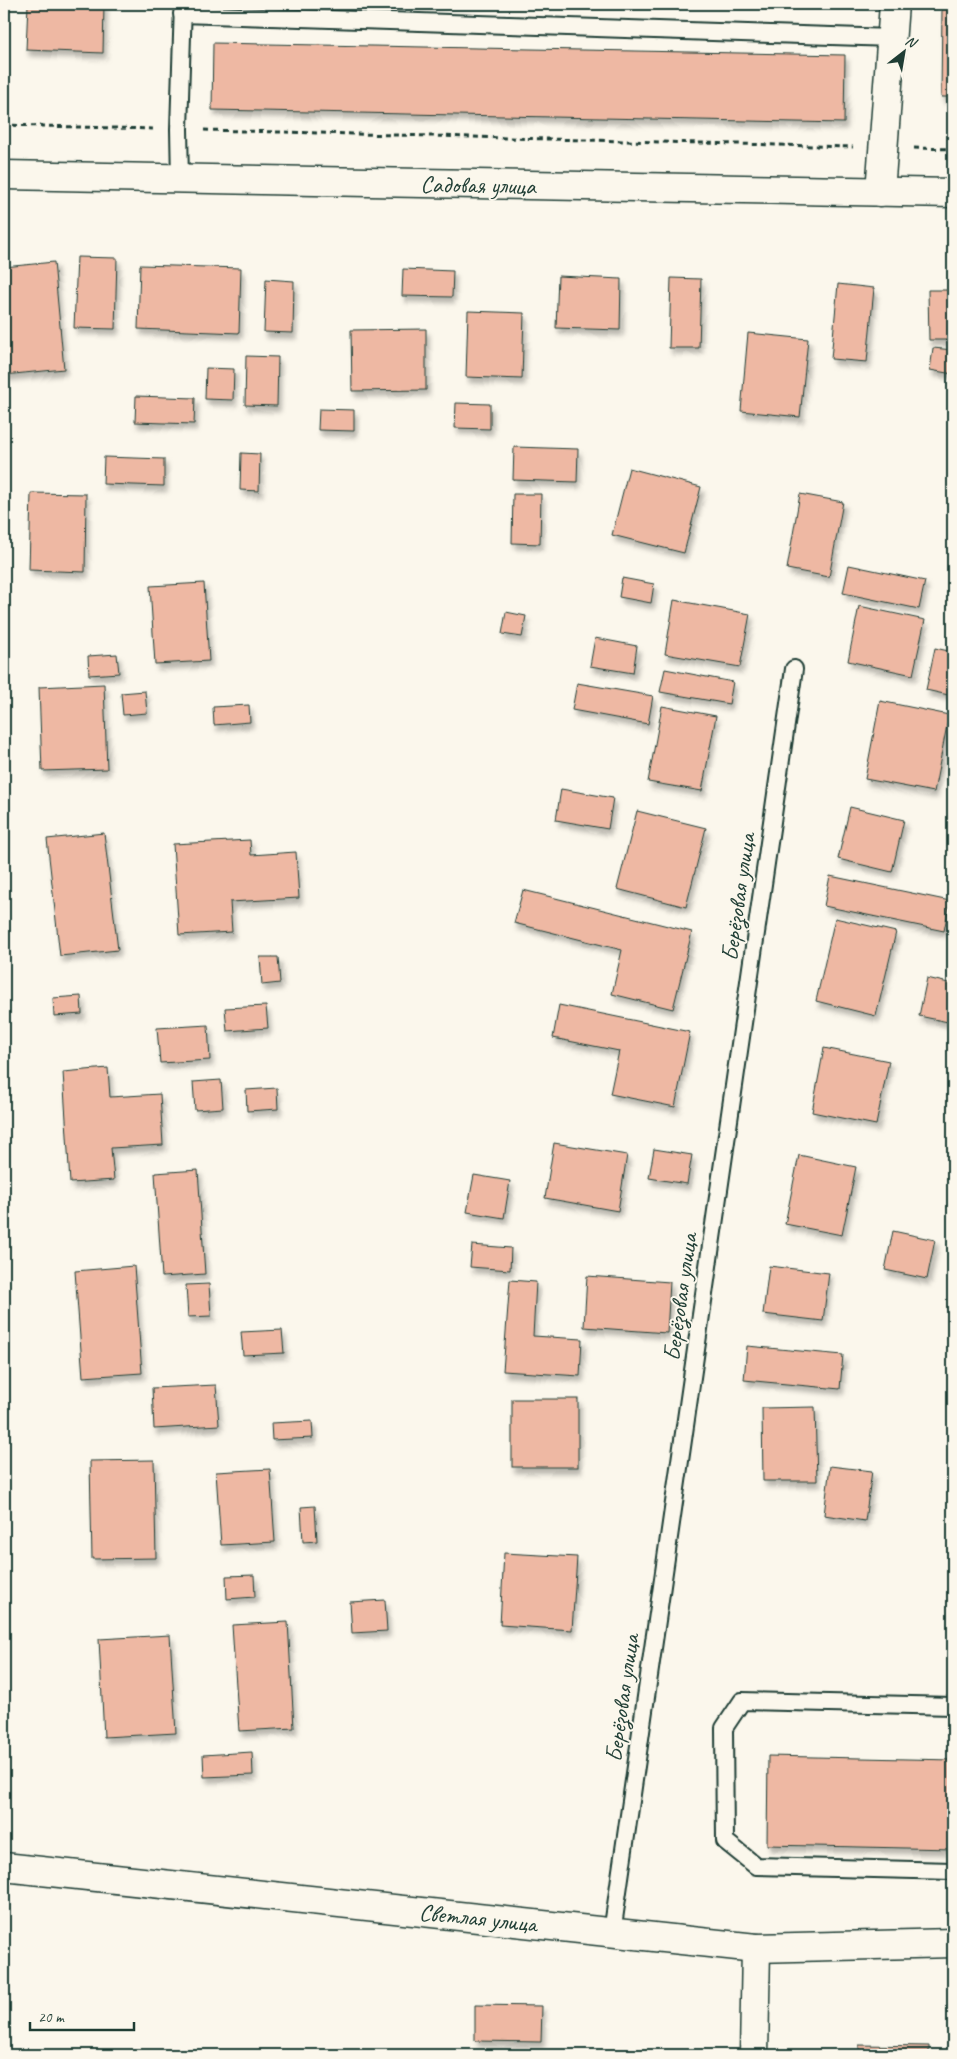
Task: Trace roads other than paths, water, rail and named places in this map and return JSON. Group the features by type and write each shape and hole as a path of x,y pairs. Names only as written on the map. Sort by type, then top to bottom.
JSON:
{"street":[{"path":"880,192 894,4"},
{"name":"Садовая улица","path":"4,175 180,180 953,193"},
{"name":"Светлая улица","path":"4,1867 756,1948 953,1943"},
{"path":"754,2055 756,1948"}],"lane":[{"path":"180,180 179,129 182,9 892,38"},
{"name":"Берёзовая улица","path":"612,1932 794,669"},
{"path":"953,1706 742,1701 724,1728 725,1841 756,1866 953,1871"}]}
